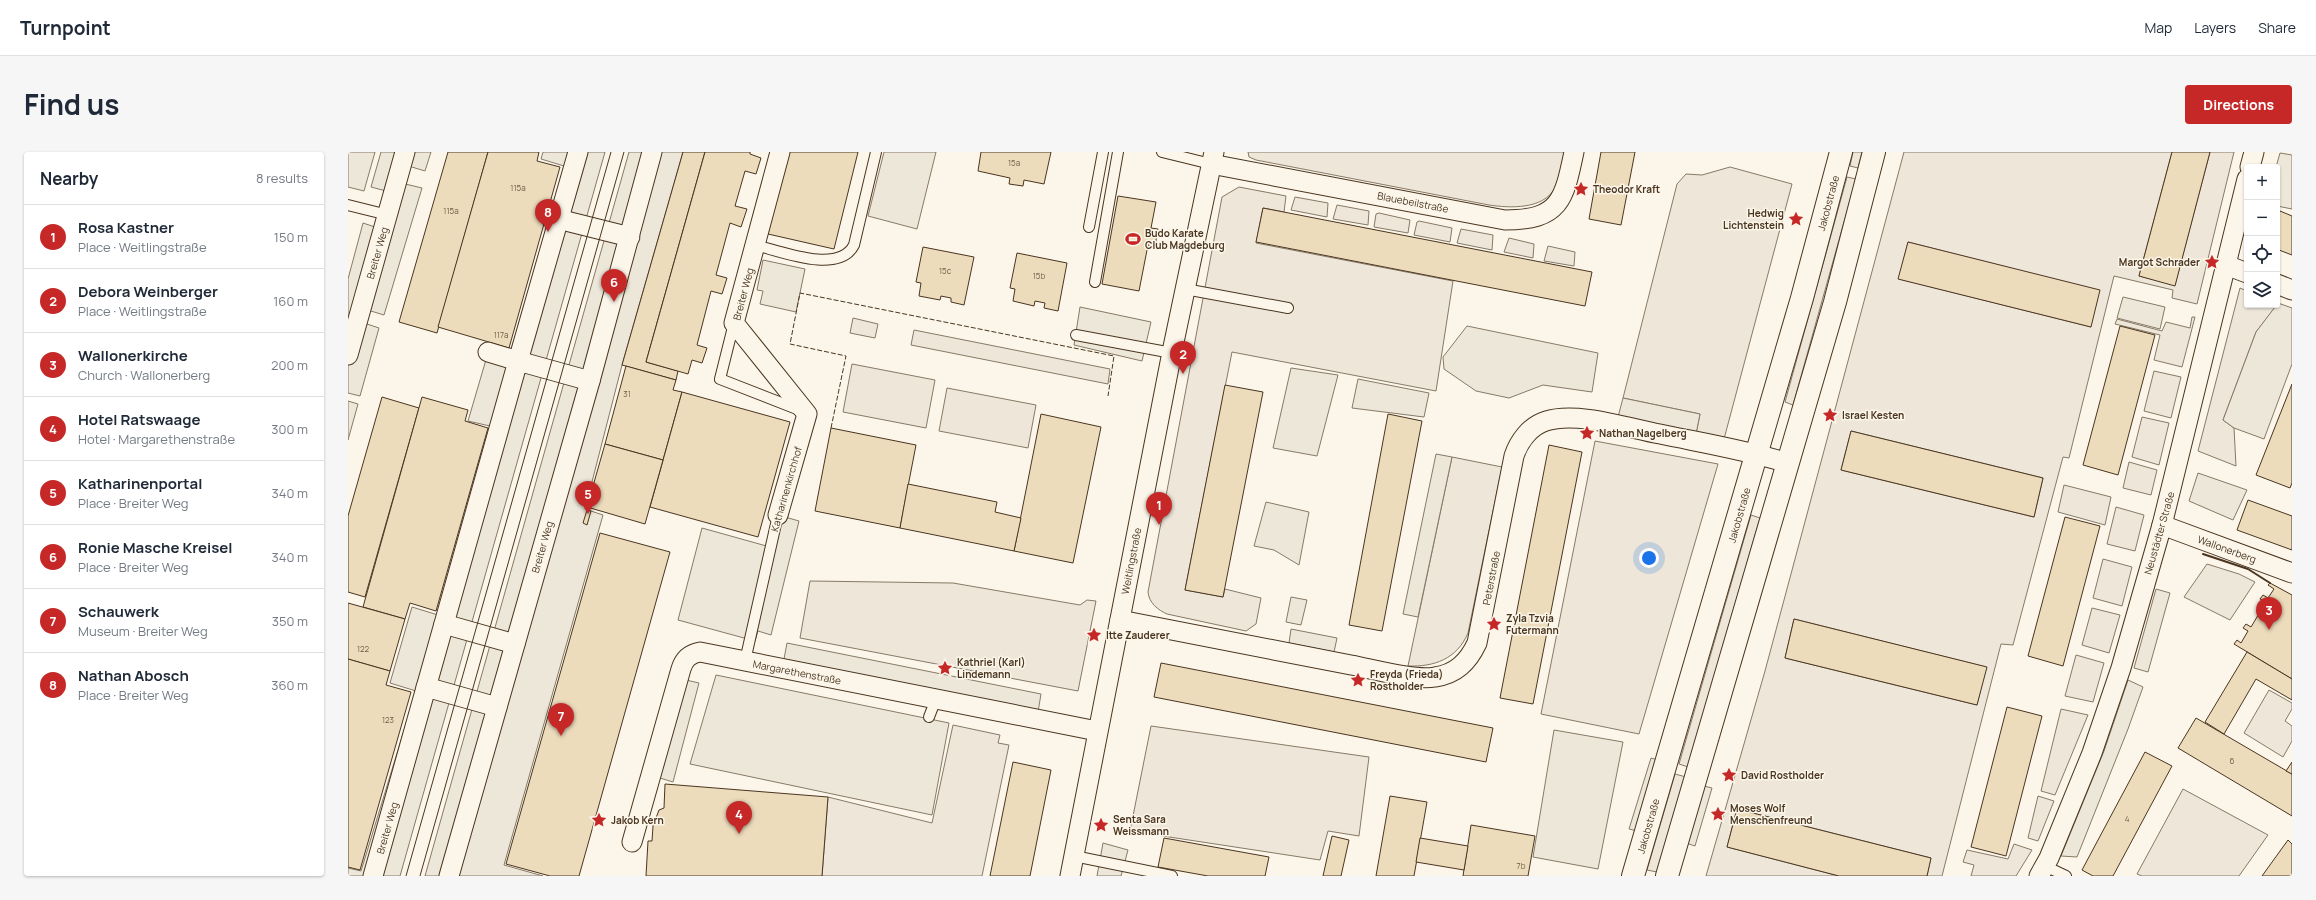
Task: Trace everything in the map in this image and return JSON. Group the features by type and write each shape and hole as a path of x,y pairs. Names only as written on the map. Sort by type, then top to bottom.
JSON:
{"street":[{"name":"Breiter Weg","path":"348,355 406,152"},
{"name":"Breiter Weg","path":"373,876 444,624 462,547 518,361 554,219 578,152"},
{"name":"Breiter Weg","path":"449,876 590,381 652,152"},
{"name":"Breiter Weg","path":"780,152 734,323 807,414"},
{"name":"Blauebeilstraße","path":"1212,158 1497,218 1516,220 1541,215 1557,205 1568,181 1574,152"},
{"name":"Jakobstraße","path":"1633,876 1802,298 1841,152"},
{"path":"1667,876 1850,248 1874,152"},
{"path":"2251,164 2254,152"},
{"name":"Weitlingstraße","path":"1070,876 1097,731 1212,158"},
{"name":"Neustädter Straße","path":"2042,871 2105,715 2121,668 2162,525 2244,191"},
{"path":"554,219 630,237"},
{"path":"2226,265 2244,271"},
{"path":"2280,285 2292,290"},
{"path":"488,352 590,381"},
{"name":"Katharinenkirchhof","path":"778,515 807,414"},
{"name":"Peterstraße","path":"1120,620 1384,671 1434,678 1451,673 1462,666 1468,660 1477,643 1514,456 1525,436 1539,424 1559,419 1582,420 1756,453 1788,462"},
{"name":"Wallonerberg","path":"2162,525 2292,573"},
{"path":"444,624 515,644"},
{"name":"Margarethenstraße","path":"632,842 683,662 690,655 700,652 1097,731"},
{"path":"426,687 497,707"}],"lane":[{"path":"756,245 818,260 836,259 846,254 854,245 876,152"},
{"path":"1089,227 1103,152"},
{"path":"1096,282 1118,152"},
{"path":"1162,152 1212,158"},
{"path":"348,204 388,215"},
{"path":"1185,289 1288,308"},
{"path":"734,323 720,379 807,414"},
{"path":"1076,335 1172,353"},
{"name":"Katharinenkirchhof","path":"745,661 778,515"},
{"path":"929,717 936,699"},
{"path":"1074,856 1172,876"},
{"path":"2042,871 2066,876"}],"shaded area":[{"path":"348,152 375,152 364,191 348,187"},
{"path":"381,152 397,152 386,191 371,187"},
{"path":"405,152 431,152 425,171 402,164"},
{"path":"543,152 605,152 400,876 348,876 348,868 361,871 416,691 390,683 412,607 438,615 490,426 468,421 490,346 514,351 564,166 541,159"},
{"path":"629,152 683,152 622,365 585,509 603,515 504,865 543,876 425,876"},
{"path":"884,152 936,152 917,229 868,216"},
{"path":"1248,152 1565,152 1559,180 1550,195 1534,204 1506,207 1256,160 1249,157"},
{"path":"1853,152 1862,152 1858,168 1850,166"},
{"path":"1904,152 2172,152 2139,276 2175,285 2210,152 2234,152 2197,304 2172,298 2173,290 2114,276 2069,458 2063,457 2013,645 2001,644 1942,876 1927,876 1931,858 1737,809 1727,847 1839,876 1706,876 1765,671","holes":["1908,242 2010,268 2091,327 1899,279","1851,431 2043,478 2034,517 1841,470","1794,619 1986,667 1977,705 1785,658"]},
{"path":"2280,153 2292,155 2292,209 2280,207 2280,164 2277,164"},
{"path":"1730,167 1792,184 1724,439 1696,434 1700,414 1623,398 1677,184 1686,174 1702,175"},
{"path":"1847,177 1856,179 1793,405 1785,402"},
{"path":"397,182 422,188 384,315 361,308"},
{"path":"1239,187 1286,196 1284,212 1263,208 1256,243 1453,281 1436,391 1232,352 1185,590 1223,597 1225,589 1261,598 1256,624 1246,631 1167,614 1154,606 1150,600 1148,592 1222,197"},
{"path":"1295,197 1328,203 1327,217 1291,210"},
{"path":"1337,205 1369,211 1368,225 1333,219"},
{"path":"1379,213 1410,220 1408,233 1374,227 1376,214"},
{"path":"1419,221 1452,228 1450,242 1414,235 1417,222"},
{"path":"363,223 375,227 348,321 348,279"},
{"path":"1461,229 1493,235 1492,250 1457,243"},
{"path":"1509,238 1534,244 1533,258 1504,252"},
{"path":"1548,246 1575,252 1574,266 1544,261"},
{"path":"763,260 805,269 796,312 760,304 763,291 757,290"},
{"path":"2240,288 2244,290 2244,308 2275,308 2256,332 2223,420 2234,428 2236,466 2198,451"},
{"path":"2123,297 2165,307 2160,329 2117,318"},
{"path":"2280,304 2292,308 2292,364 2264,439 2234,428 2223,420 2256,332 2274,308 2280,308"},
{"path":"1080,307 1151,322 1142,361 1074,345"},
{"path":"2192,317 2195,317 2182,367 2154,360 2160,335 2115,324 2117,319 2162,331 2166,322 2190,328"},
{"path":"853,318 878,324 875,338 850,333"},
{"path":"358,321 379,328 360,396 348,393 348,355"},
{"path":"1467,326 1598,353 1592,392 1543,385 1509,398 1476,391 1444,369 1443,357"},
{"path":"914,330 1110,369 1108,384 911,345"},
{"path":"852,364 935,380 926,428 843,412"},
{"path":"1291,368 1338,375 1317,456 1273,448"},
{"path":"2154,371 2181,377 2171,418 2144,411"},
{"path":"1358,379 1429,393 1424,417 1352,408"},
{"path":"947,388 1036,405 1028,448 939,431"},
{"path":"1623,398 1700,414 1696,434 1618,417"},
{"path":"348,401 358,404 348,440"},
{"path":"2142,417 2169,423 2159,465 2132,457"},
{"path":"1595,441 1718,464 1639,734 1541,714"},
{"path":"1436,454 1452,457 1418,617 1403,614"},
{"path":"1452,457 1502,467 1468,633 1458,649 1444,660 1427,665 1408,666"},
{"path":"2129,462 2157,470 2151,495 2123,488"},
{"path":"2198,473 2247,490 2233,520 2189,501"},
{"path":"2064,485 2111,497 2105,525 2058,512"},
{"path":"1266,502 1309,512 1299,565 1274,550 1254,546"},
{"path":"2116,507 2144,515 2135,551 2107,544"},
{"path":"778,515 799,521 771,635 758,631 755,641 678,620 702,528 770,547"},
{"path":"1751,515 1760,518 1688,767 1679,764"},
{"path":"2103,559 2132,567 2122,606 2093,598"},
{"path":"2207,564 2239,574 2255,582 2230,620 2184,597"},
{"path":"810,581 953,583 1080,605 1087,600 1096,601 1078,691 800,638"},
{"path":"2156,589 2170,593 2148,672 2134,668"},
{"path":"1291,597 1307,600 1301,625 1286,622"},
{"path":"2092,608 2120,615 2109,653 2082,645"},
{"path":"1291,629 1337,638 1334,652 1289,643"},
{"path":"787,643 1041,694 1038,712 784,659"},
{"path":"2076,655 2104,663 2093,702 2065,696"},
{"path":"716,675 949,723 932,815 690,764"},
{"path":"686,680 699,683 673,782 660,778"},
{"path":"2128,680 2143,687 2128,729 2077,857 2061,856 2104,751"},
{"path":"2269,690 2292,703 2292,709 2285,721 2292,726 2292,741 2283,757 2244,733"},
{"path":"2061,709 2088,715 2055,795 2041,791"},
{"path":"953,725 1000,735 998,743 1009,745 982,876 822,876 828,797 932,823"},
{"path":"1151,726 1369,757 1359,836 1328,831 1320,860 1130,831"},
{"path":"1554,730 1623,742 1598,869 1533,857"},
{"path":"1651,758 1658,760 1637,831 1629,829"},
{"path":"1675,774 1686,777 1657,872 1647,870"},
{"path":"1704,786 1712,788 1695,846 1686,843"},
{"path":"2183,789 2268,835 2239,876 2142,876 2137,874"},
{"path":"2038,796 2054,801 2038,841 2028,838"},
{"path":"1103,843 1128,850 1121,876 1097,876"},
{"path":"2014,844 2032,850 2016,876 1971,876 1974,865 1963,862 1967,850 2008,859"}],"building":[{"path":"448,152 488,152 437,333 399,322"},
{"path":"488,152 539,152 537,161 560,167 509,348 438,327"},
{"path":"683,152 705,152 646,362 678,371 676,380 622,365"},
{"path":"705,152 750,152 750,154 761,158 756,174 745,171 735,206 747,209 741,227 730,223 716,275 727,278 722,294 711,291 697,345 707,348 702,363 692,360 688,374 646,362"},
{"path":"788,152 858,152 834,249 768,234"},
{"path":"981,152 1051,152 1044,184 1024,180 1023,186 1009,184 1010,178 978,171"},
{"path":"1601,152 1635,152 1621,225 1589,219"},
{"path":"2172,152 2210,152 2175,286 2139,276"},
{"name":"Budo Karate Club Magdeburg","path":"1118,196 1156,202 1151,228 1158,229 1155,246 1148,245 1139,291 1102,284"},
{"path":"1263,208 1592,272 1585,306 1256,242"},
{"path":"2280,211 2292,216 2292,255 2280,250"},
{"path":"1908,242 2100,290 2091,327 1898,279"},
{"path":"923,247 974,257 964,305 951,302 951,298 941,296 940,300 919,296 921,283 916,282"},
{"path":"1017,253 1067,263 1058,311 1044,308 1045,303 1035,301 1034,306 1013,301 1015,289 1010,288"},
{"path":"2120,326 2155,335 2118,475 2083,465"},
{"path":"626,366 676,380 673,390 682,392 663,460 605,444"},
{"path":"2292,384 2292,483 2290,488 2256,475"},
{"path":"1225,385 1263,392 1223,597 1185,590"},
{"path":"682,392 790,422 758,537 650,507"},
{"path":"382,397 419,408 365,597 348,592 348,516"},
{"path":"422,397 468,410 465,421 488,428 436,611 410,603 405,619 363,607"},
{"path":"1041,414 1101,427 1073,563 1014,551"},
{"path":"1388,414 1422,421 1382,631 1349,625"},
{"path":"831,428 916,445 900,528 815,511"},
{"path":"1851,431 2043,478 2034,517 1841,470"},
{"path":"605,444 663,460 645,524 587,507"},
{"path":"1549,445 1582,452 1533,704 1500,698"},
{"path":"908,484 997,502 995,512 1021,518 1014,551 900,528"},
{"path":"2248,500 2292,516 2292,550 2237,530"},
{"path":"587,510 591,511 587,525 583,523"},
{"path":"2065,517 2100,526 2063,666 2028,656"},
{"path":"600,533 670,552 579,876 550,876 506,864"},
{"path":"2270,583 2292,595 2292,679 2234,644 2237,640 2241,643 2248,631 2243,628 2246,624 2251,627 2266,602 2260,599 2263,595 2268,598 2274,589 2268,585"},
{"path":"348,603 405,619 390,671 348,659"},
{"path":"1794,619 1987,667 1977,705 1785,658"},
{"path":"2247,652 2292,679 2292,700 2256,679 2224,734 2205,722"},
{"path":"348,659 390,671 386,685 411,692 360,870 348,867"},
{"path":"1161,663 1493,728 1486,762 1154,697"},
{"path":"2007,707 2042,716 2006,856 1971,847"},
{"path":"2196,718 2292,774 2292,816 2178,748"},
{"path":"2145,752 2172,766 2113,876 2093,876 2082,870"},
{"path":"1013,762 1051,770 1030,876 990,876"},
{"path":"2292,762 2292,774 2286,771"},
{"path":"665,784 828,797 822,876 646,876 648,841 652,841 653,826 659,810 664,808"},
{"path":"1390,796 1427,802 1414,876 1376,876"},
{"path":"1737,809 1931,858 1927,876 1839,876 1727,847"},
{"path":"1471,825 1535,836 1528,876 1463,876"},
{"path":"1332,836 1349,840 1341,876 1323,876"},
{"path":"1164,838 1269,857 1265,876 1208,876 1158,867"},
{"path":"1420,838 1468,846 1464,870 1416,862"},
{"path":"2288,840 2292,844 2292,876 2262,876"}],"tram line":[{"path":"406,876 611,152"},
{"path":"420,876 624,152"}],"fence":[{"path":"831,428 846,356 790,344 800,293 1114,356 1108,396"}],"wall":[{"path":"2203,554 2248,569 2270,583"}],"place":[{"name":"Theodor Kraft","path":"1581,189"},
{"name":"Hedwig Lichtenstein","path":"1796,219"},
{"name":"Nathan Abosch","path":"548,232"},
{"name":"Budo Karate Club Magdeburg","path":"1133,239"},
{"name":"Margot Schrader","path":"2212,262"},
{"name":"Ronie Masche Kreisel","path":"614,302"},
{"name":"Debora Weinberger","path":"1183,374"},
{"name":"Israel Kesten","path":"1830,415"},
{"name":"Nathan Nagelberg","path":"1587,433"},
{"name":"Katharinenportal","path":"588,514"},
{"name":"Rosa Kastner","path":"1159,525"},
{"name":"Zyla Tzvia Futermann","path":"1494,624"},
{"name":"Wallonerkirche","path":"2269,630"},
{"name":"ltte Zauderer","path":"1094,635"},
{"name":"Kathriel (Karl) Lindemann","path":"945,668"},
{"name":"Freyda (Frieda) Rostholder","path":"1358,680"},
{"name":"Schauwerk","path":"561,736"},
{"name":"David Rostholder","path":"1729,775"},
{"name":"Moses Wolf Menschenfreund","path":"1718,814"},
{"name":"Jakob Kern","path":"599,820"},
{"name":"Senta Sara Weissmann","path":"1101,825"},
{"name":"Hotel Ratswaage","path":"739,834"}]}
